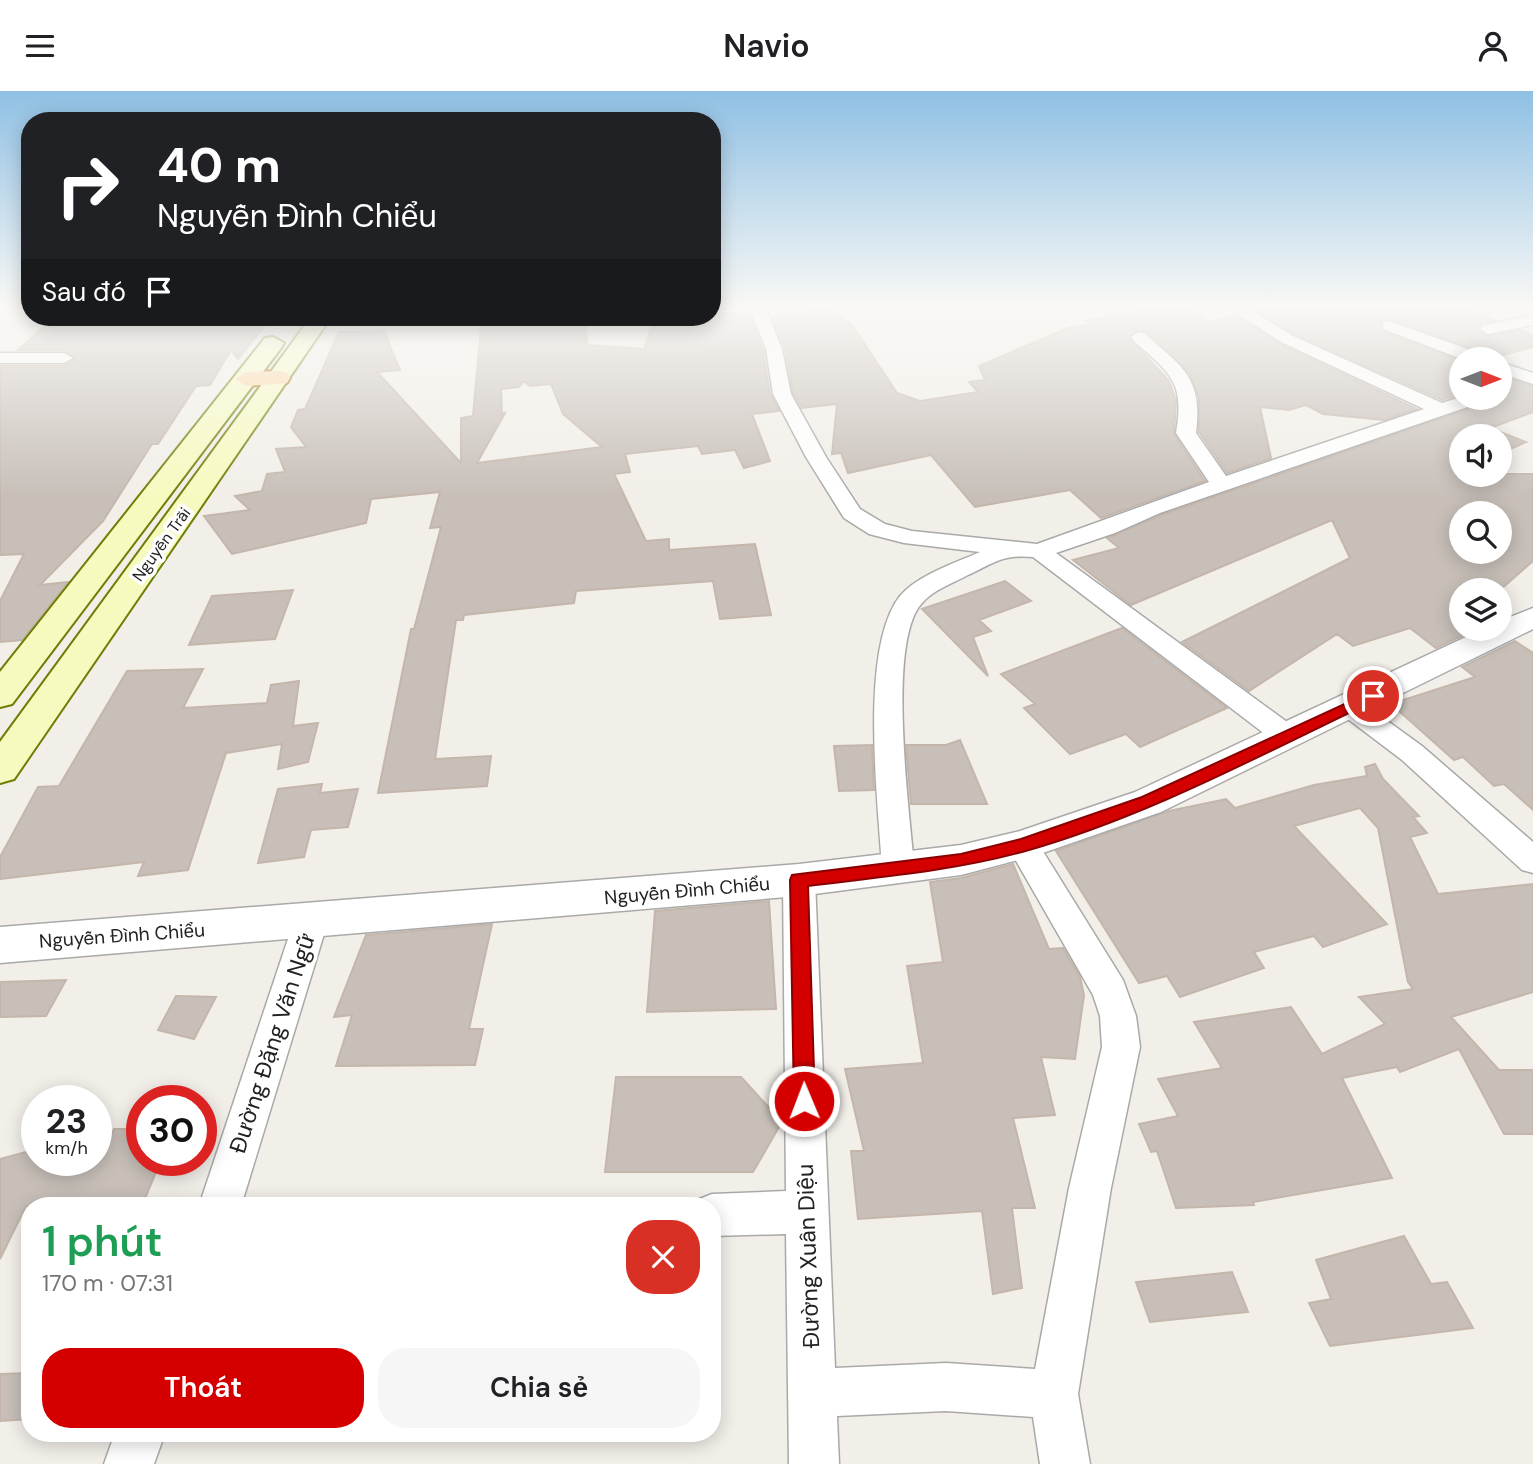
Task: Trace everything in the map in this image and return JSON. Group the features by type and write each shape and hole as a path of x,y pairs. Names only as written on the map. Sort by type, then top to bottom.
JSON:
{"main road":[{"name":"Nguyễn Trãi","path":"0,696 256,369"},
{"name":"Nguyễn Trãi","path":"0,770 284,369"},
{"path":"246,379 279,378"}],"street":[{"path":"778,369 782,394 852,513 877,529 912,538 1039,551 1107,528 1152,507 1223,486 1449,407"},
{"path":"1175,369 1180,374 1191,405 1186,433 1223,486"},
{"path":"1352,369 1441,410"},
{"path":"1512,371 1533,379"},
{"path":"1512,386 1533,379"},
{"path":"898,867 887,705 898,619 913,596 1008,547"},
{"path":"1039,551 1288,737"},
{"name":"Nguyễn Đình Chiểu","path":"0,945 799,880 961,860 1023,845 1147,802 1288,737 1533,617"},
{"path":"1350,707 1412,753 1533,861"},
{"path":"1023,845 1110,991 1118,1016 1121,1047 1090,1188 1054,1394 1065,1464"},
{"name":"Đường Xuân Diệu","path":"799,880 814,1464"},
{"name":"Đường Đặng Văn Ngữ","path":"223,1197 311,921"},
{"path":"721,1215 807,1212"},
{"path":"812,1393 946,1387 1054,1394"},
{"path":"129,1464 137,1442"}],"building":[{"path":"0,369 220,369 210,385 196,386 158,444 152,444 103,521 40,585 68,582 22,640 0,642 0,601 24,554 0,555"},
{"path":"323,369 400,369 377,372 461,463 461,418 473,416 477,369 766,369 770,394 779,411 752,414 770,461 744,468 735,450 702,454 698,446 625,454 630,472 614,474 646,541 669,539 669,550 755,544 771,615 720,619 713,581 576,591 574,603 464,615 463,620 456,620 435,759 491,756 487,786 378,793 411,629 414,629 441,527 430,528 440,492 371,499 366,523 232,554 204,516 250,510 235,496 262,491 267,474 285,472 276,449 306,447 291,427 298,410 305,409","holes":["523,381 530,386 551,384 563,414 602,447 477,463 505,413 502,414 501,389 519,387"]},
{"path":"789,369 881,369 897,393 920,401 978,392 969,382 985,380 980,369 1158,369 1169,381 1176,401 1174,434 1205,481 1101,518 1070,490 975,507 931,455 848,473 841,453 832,454 837,404 802,408 793,393"},
{"path":"1185,369 1333,369 1417,409 1384,420 1323,414 1306,405 1289,410 1260,407 1271,458 1227,473 1199,432 1199,398 1190,374"},
{"path":"1373,369 1449,369 1449,398 1442,400"},
{"path":"1512,380 1533,386 1533,412 1501,424 1449,424 1449,487 1512,487 1512,474 1533,474 1533,561 1512,579 1449,578 1451,641 1436,648 1410,628 1353,646 1337,634 1249,691 1182,642 1350,558 1332,520 1131,605 1073,560 1119,548 1107,538 1161,515 1466,410 1512,410"},
{"path":"1512,437 1526,442 1512,448"},
{"path":"1005,581 1031,601 979,620 991,631 973,637 988,676 922,609"},
{"path":"293,590 275,639 189,645 212,596"},
{"path":"1122,628 1227,708 1140,747 1126,734 1070,754 1024,708 1035,704 1001,674"},
{"path":"1515,641 1533,653 1533,810 1504,784 1494,786 1463,757 1454,760 1391,704 1475,677 1462,667"},
{"path":"203,669 183,708 267,703 271,685 299,681 293,726 318,723 308,762 278,769 282,744 226,753 188,870 138,876 144,862 0,879 0,857 38,787 59,786 127,671"},
{"path":"960,740 987,804 911,804 906,745 946,745"},
{"path":"872,745 874,790 839,791 834,746"},
{"path":"1375,764 1383,779 1419,816 1413,817 1427,833 1410,837 1438,894 1533,884 1533,992 1451,1017 1499,1070 1533,1070 1533,1134 1504,1134 1459,1049 1400,1072 1397,1067 1342,1078 1392,1178 1253,1202 1254,1205 1176,1208 1157,1151 1151,1152 1139,1124 1178,1116 1158,1079 1222,1068 1194,1022 1291,1007 1322,1054 1385,1024 1359,997 1413,989 1408,982 1378,828 1360,808 1294,826 1387,924 1323,947 1314,936 1254,952 1264,968 1180,997 1167,976 1139,983 1056,851 1169,811 1226,799 1235,808 1314,785 1367,776 1365,767"},
{"path":"322,784 320,793 358,789 348,827 311,830 304,857 258,863 278,789"},
{"path":"1013,864 1049,949 1063,948 1080,977 1084,995 1075,1059 1041,1057 1055,1115 1013,1118 1035,1208 1012,1208 1022,1288 993,1294 982,1211 858,1219 851,1151 864,1151 845,1069 923,1063 907,966 943,962 930,882 961,878"},
{"path":"769,901 776,1009 647,1012 655,911"},
{"path":"492,924 469,1029 483,1029 475,1065 336,1066 352,1015 334,1017 366,935"},
{"path":"66,980 46,1016 0,1017 0,982"},
{"path":"176,996 216,997 194,1039 158,1030"},
{"path":"616,1077 741,1077 782,1122 753,1172 605,1172"},
{"path":"114,1129 126,1129 126,1176 154,1176 146,1197 21,1197 21,1216 0,1259 0,1159 21,1153 21,1176 112,1176 112,1133"},
{"path":"1404,1236 1431,1284 1447,1282 1473,1328 1330,1346 1309,1303 1331,1299 1316,1260"},
{"path":"1232,1272 1248,1312 1150,1322 1136,1282"},
{"path":"21,1373 21,1420 0,1421 0,1374"}],"route":[{"path":"804,1101 799,880 961,860 1023,845 1147,802 1373,696"}]}
